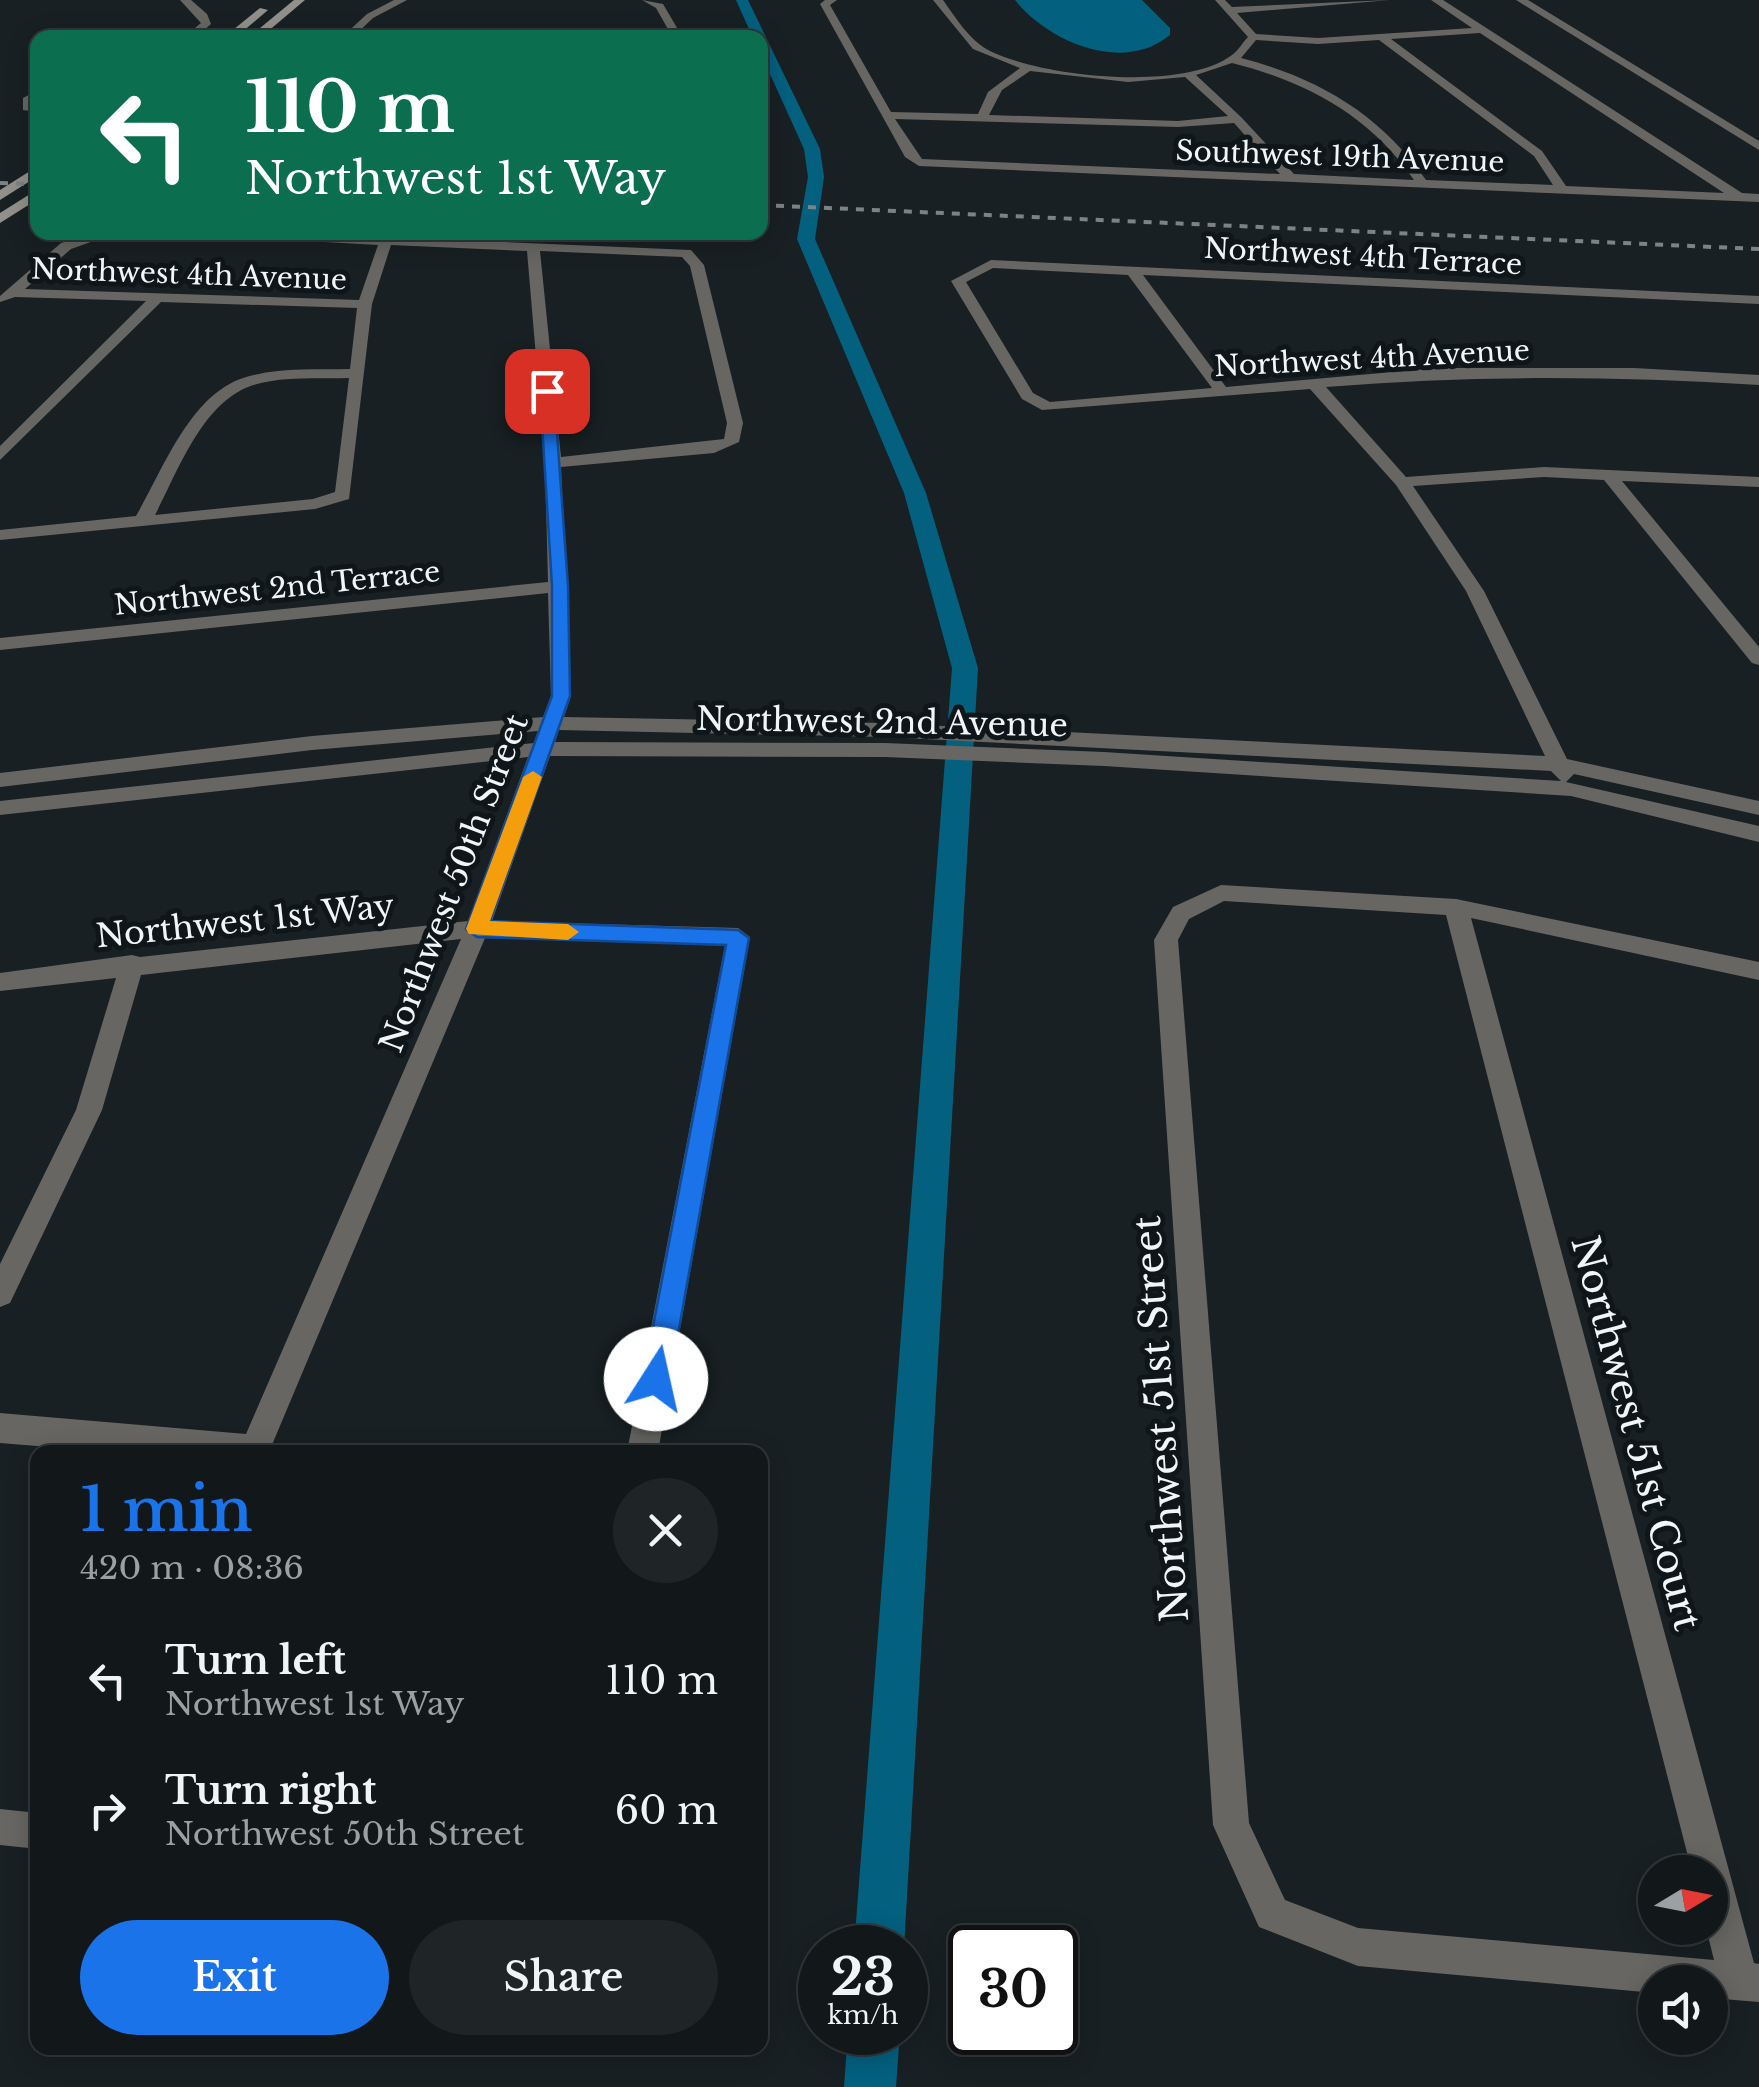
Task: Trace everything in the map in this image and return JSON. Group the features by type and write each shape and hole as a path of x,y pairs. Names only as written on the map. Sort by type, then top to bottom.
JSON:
{"main road":[{"path":"238,30 274,0"},
{"path":"263,30 300,0"},
{"path":"0,196 30,175"},
{"path":"0,219 30,198"}],"street":[{"path":"185,0 204,16 206,24 198,30"},
{"path":"355,30 370,16 402,0"},
{"path":"647,0 660,6 674,30"},
{"path":"832,0 825,4 888,115 1178,124 1238,119"},
{"path":"938,0 980,50 1026,68 1096,77 1188,74 1234,60 1249,48 1253,37"},
{"path":"1220,0 1253,37 1318,40 1485,30"},
{"path":"1232,10 1385,0"},
{"path":"1436,0 1739,197"},
{"path":"1521,0 1759,146"},
{"path":"1380,37 1538,154 1562,191"},
{"path":"1234,60 1282,71 1344,101 1407,158 1424,184"},
{"path":"983,117 985,103 996,89 1026,68"},
{"path":"1188,74 1238,119 1292,180"},
{"name":"Southwest 19th Avenue","path":"888,115 911,157 920,162 1759,198"},
{"path":"6,298 66,246 82,240"},
{"path":"360,240 686,253 697,265 735,423 731,442 714,448 553,463"},
{"path":"0,535 314,504 343,495 365,304 386,241"},
{"name":"Northwest 50th Street","path":"257,1445 477,929 561,696 553,463 533,248"},
{"name":"Northwest 4th Terrace","path":"1048,407 1027,396 958,281 966,274 992,264 1759,300"},
{"path":"1132,270 1221,390"},
{"name":"Northwest 4th Avenue","path":"6,298 365,304"},
{"path":"0,456 155,300"},
{"name":"Northwest 4th Avenue","path":"1048,407 1457,373 1634,372 1759,380"},
{"path":"144,520 199,424 236,386 258,379 356,373"},
{"path":"1316,386 1402,482 1474,591 1571,789"},
{"path":"1402,482 1544,472 1759,482"},
{"path":"1609,476 1759,659"},
{"name":"Northwest 2nd Terrace","path":"0,644 560,586"},
{"name":"Northwest 2nd Avenue","path":"0,780 312,743 552,724 906,741 1006,757 1104,759 1571,789 1759,834"},
{"name":"Northwest 2nd Avenue","path":"0,808 543,749 1017,735 1558,764 1759,808"},
{"name":"Northwest 51st Street","path":"1456,907 1220,893 1181,913 1166,940 1230,1825 1272,1914 1358,1946 1749,1982"},
{"path":"1456,907 1759,970"},
{"name":"Northwest 51st Court","path":"1456,907 1749,1982"},
{"name":"Northwest 1st Way","path":"0,982 132,964 477,929 738,938 643,1445"},
{"path":"0,1294 90,1110 132,964"},
{"path":"0,1428 188,1445"},
{"path":"0,1827 30,1830"}],"water":[{"path":"1015,0 1142,0 1170,28 1170,35 1131,52 1087,48 1047,29"}],"waterway":[{"path":"742,0 756,30"},
{"path":"768,55 812,149 816,177 806,239 915,493 965,668 881,1925"},
{"path":"870,2087 872,2055"}],"railway":[{"path":"0,183 30,184"},
{"path":"768,205 1759,249"}],"slow traffic":[{"path":"533,777 477,929 568,932"}],"route":[{"path":"547,391 560,586 561,696 477,929 738,938 656,1379"}]}
